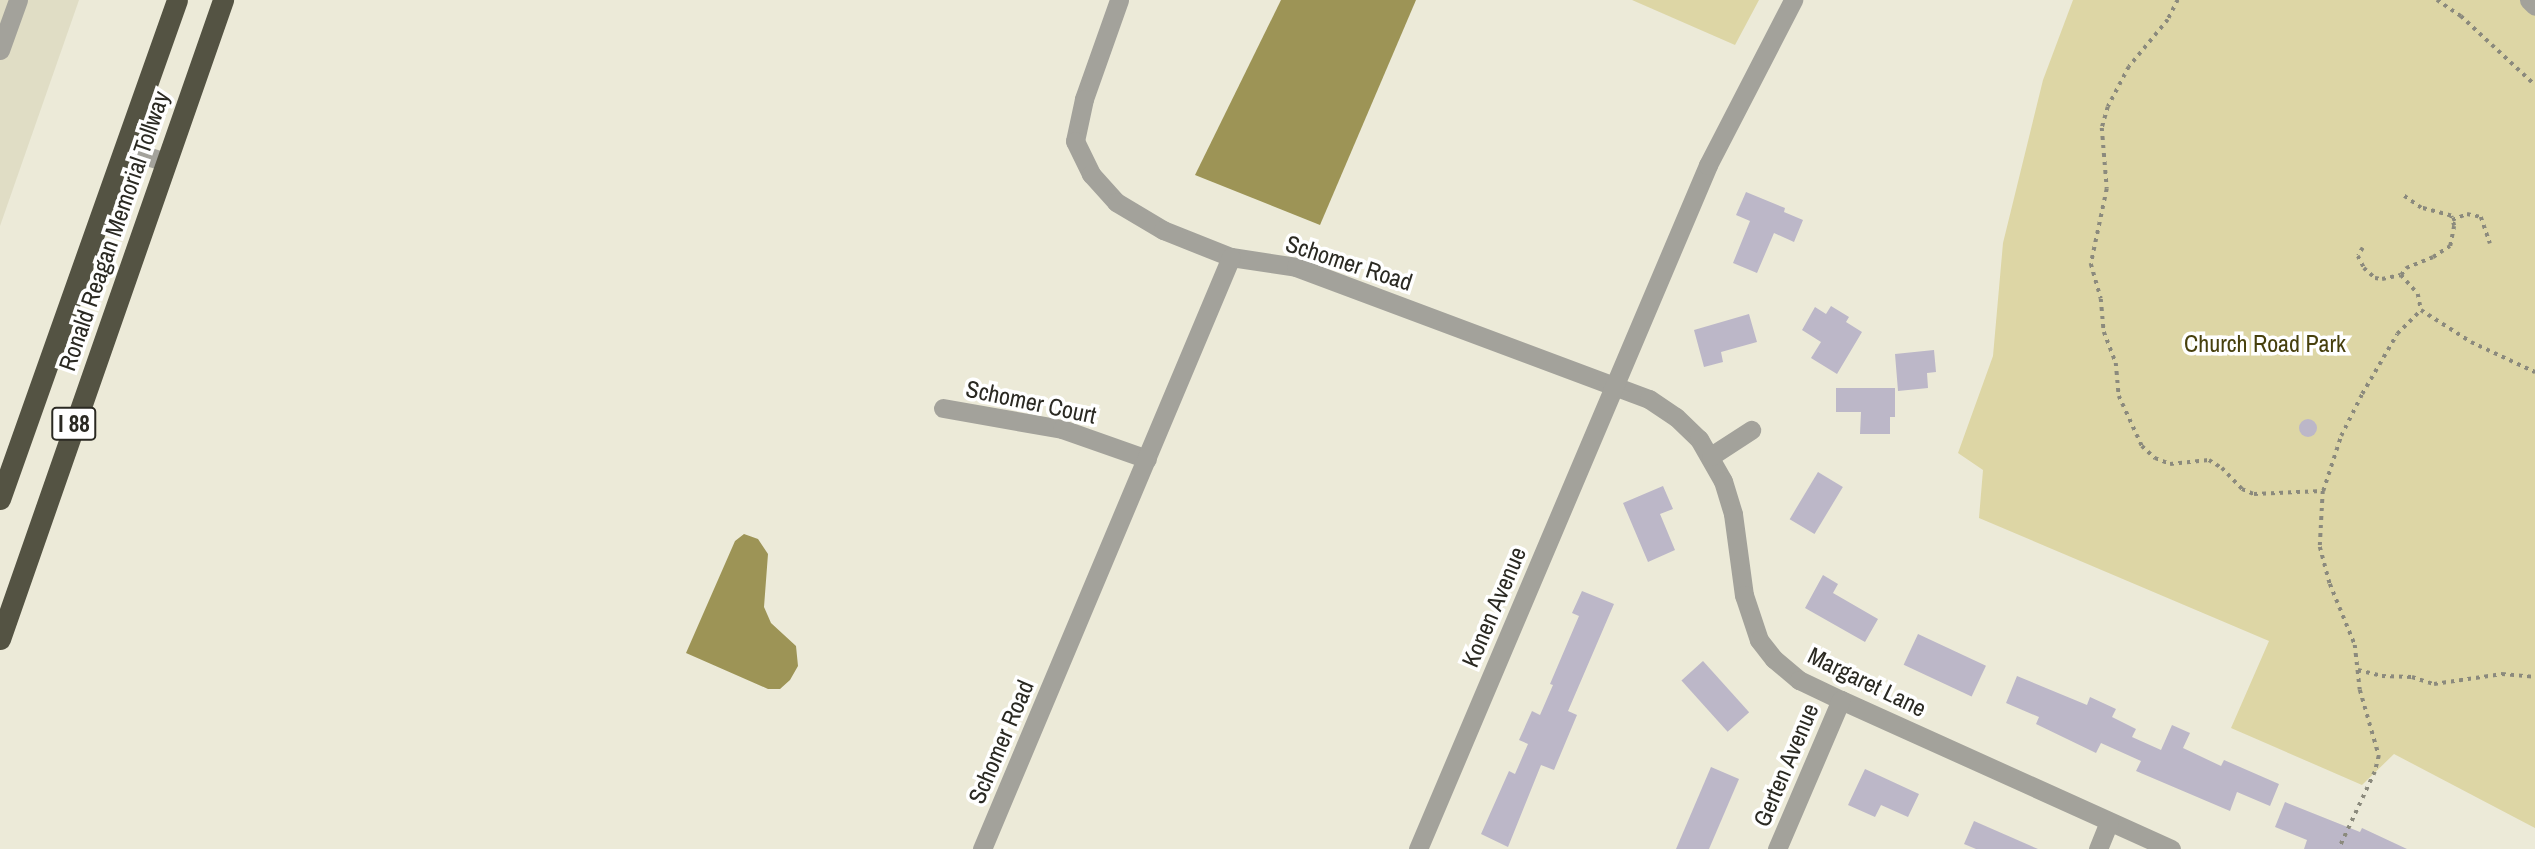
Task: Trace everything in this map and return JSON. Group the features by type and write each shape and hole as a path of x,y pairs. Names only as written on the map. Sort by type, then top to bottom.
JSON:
{"highway":[{"name":"Ronald Reagan Memorial Tollway","path":"0,499 177,0"},
{"name":"Ronald Reagan Memorial Tollway","path":"0,639 223,0"}],"street":[{"path":"0,50 18,0"},
{"path":"1119,0 1084,99 1075,141 1091,174 1116,202 1163,230 1231,257"},
{"path":"1616,384 1708,165 1793,0"},
{"path":"2529,0 2535,6"},
{"path":"124,149 166,162"},
{"name":"Schomer Road","path":"982,849 1231,257 1296,267 1616,384"},
{"name":"Margaret Lane","path":"1616,384 1649,399 1676,417 1699,439 1711,456 1723,481 1733,514 1744,595 1759,640 1774,659 1799,680 2171,849"},
{"name":"Konen Avenue","path":"1418,849 1616,384"},
{"name":"Schomer Court","path":"943,408 1062,429 1147,459"},
{"path":"1711,456 1751,430"},
{"name":"Gerten Avenue","path":"1777,849 1841,700"},
{"path":"2098,849 2109,822"}],"path":[{"path":"2178,0 2168,20 2129,67 2114,92 2102,128 2107,189 2091,264 2101,299 2104,332 2116,363 2119,396 2142,446 2155,458 2170,464 2209,460 2222,468 2242,489 2254,494 2323,491"},
{"path":"2437,0 2461,16 2535,85"},
{"path":"2363,248 2358,256 2364,268 2375,278 2392,279 2401,275 2406,268 2450,246 2453,236 2452,220 2445,212 2421,208 2401,194"},
{"path":"2452,220 2467,214 2481,217 2490,243"},
{"path":"2401,275 2418,294 2421,310 2471,342 2535,372"},
{"path":"2339,849 2375,772 2379,756 2366,718 2355,645 2330,584 2320,547 2323,491 2341,436 2362,394 2397,334 2421,310"},
{"path":"2357,670 2382,676 2412,677 2434,684 2502,674 2535,677"}],"shaded area":[{"path":"0,0 79,0 0,226"},
{"path":"1281,0 1416,0 1320,225 1195,175"},
{"path":"744,534 758,539 768,554 764,607 771,623 796,646 798,666 790,680 780,689 768,689 686,653 735,541"}],"green space":[{"path":"1632,0 1759,0 1735,45"},
{"name":"Church Road Park","path":"2073,0 2529,0 2535,6 2535,828 2394,754 2362,785 2231,728 2269,641 1979,518 1983,470 1958,453 1993,356 2003,243 2043,80"}],"building":[{"path":"1746,192 1785,208 1784,212 1803,220 1794,242 1774,233 1757,273 1733,263 1750,221 1736,215"},
{"path":"1831,306 1849,317 1846,322 1862,332 1837,374 1811,358 1821,342 1802,330 1815,307 1826,314"},
{"path":"1749,314 1757,342 1721,352 1723,362 1704,367 1694,330"},
{"path":"1934,350 1936,372 1927,373 1928,388 1898,391 1895,354"},
{"path":"1836,388 1895,388 1895,417 1890,417 1890,434 1860,434 1861,412 1836,412"},
{"path":"2308,419 2314,422 2317,428 2314,434 2308,437 2302,434 2299,428 2302,422"},
{"path":"1818,472 1843,487 1815,534 1790,519"},
{"path":"1663,486 1673,509 1660,514 1675,550 1648,562 1623,503"},
{"path":"1823,575 1838,584 1833,593 1878,619 1865,642 1805,608"},
{"path":"1582,591 1614,604 1568,711 1577,715 1554,770 1541,765 1508,847 1481,834 1509,771 1515,774 1528,744 1519,740 1532,711 1540,715 1553,685 1550,684 1579,616 1572,613"},
{"path":"1918,634 1986,666 1972,697 1904,665"},
{"path":"1703,661 1749,712 1728,732 1681,680"},
{"path":"2017,676 2087,705 2090,697 2116,709 2112,717 2136,729 2132,737 2161,750 2172,725 2190,733 2183,748 2221,766 2224,760 2279,784 2270,806 2237,792 2230,811 2136,771 2141,761 2101,743 2096,753 2036,724 2039,717 2006,703"},
{"path":"1711,767 1739,779 1709,849 1676,849"},
{"path":"1865,769 1919,794 1908,817 1881,805 1875,817 1848,805"},
{"path":"2285,802 2360,832 2362,828 2407,849 2304,849 2307,840 2275,827"},
{"path":"1974,821 2038,849 1976,849 1964,844"}]}
